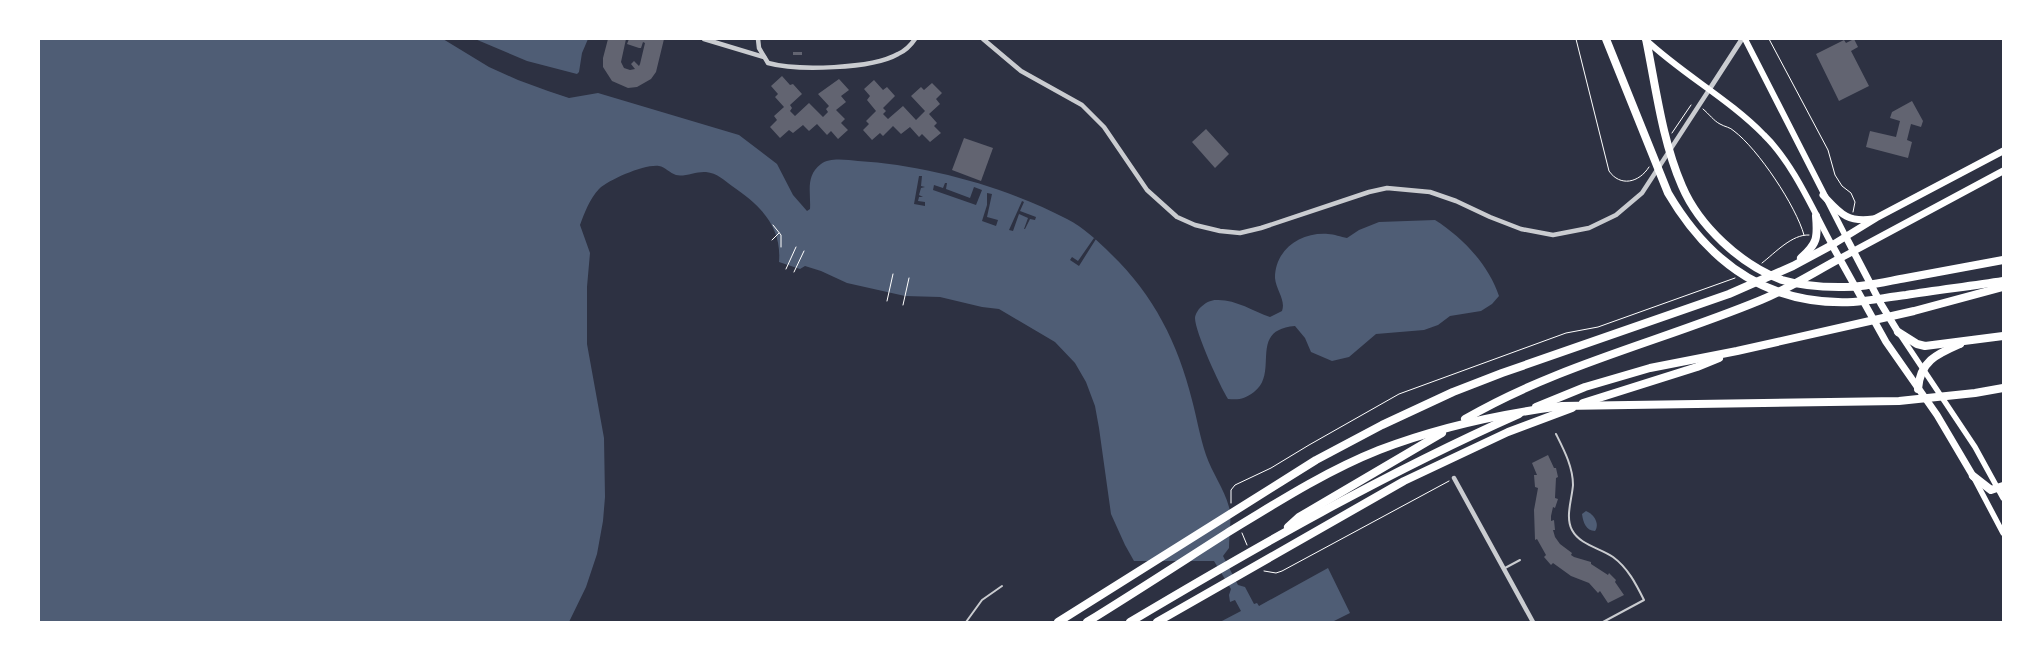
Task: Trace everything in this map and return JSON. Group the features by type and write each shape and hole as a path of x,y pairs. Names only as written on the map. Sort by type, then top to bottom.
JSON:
{"highway":[{"path":"1606,39 1668,193 1698,237 1720,258 1740,273 1768,288 1788,295 1826,302 1854,302 2003,282"},
{"path":"1646,39 1673,160 1682,187 1694,208 1712,231 1737,254 1762,270 1784,280 1839,287 1903,279 2003,260"},
{"path":"1058,622 1348,442 1444,396 1511,370 1729,294 1793,266 1846,238 1876,218 2003,151"},
{"path":"1277,537 1299,517 1482,409 1564,371 1764,299 2003,171"},
{"path":"1823,195 1839,212 1850,219 1859,221 1876,218"},
{"path":"1793,266 1813,246 1817,238 1816,216"},
{"path":"1846,238 1898,332 1917,344 1925,346 2003,336"},
{"path":"1832,245 1886,342 1936,415 1973,476 1991,490 2001,488"},
{"path":"1130,622 1277,537 1462,439 1585,387 1650,368 1736,351 1914,311 2003,286"},
{"path":"1918,389 1920,375 1937,354 1966,342"},
{"path":"1157,622 1404,481 1508,432 1604,395 1697,367 1736,351"},
{"path":"1087,622 1254,516 1336,469 1409,439 1471,421 1509,413 1562,406 1899,401 1975,394 2003,388"}],"main road":[{"path":"1646,39 1662,54 1755,125 1774,145 1790,169 1832,245"},
{"path":"1743,39 1846,238"},
{"path":"1898,332 1924,368 2001,488 2003,498"},
{"path":"1973,476 2003,533"}],"street":[{"path":"704,39 764,57"},
{"path":"758,39 759,48 768,63 783,67 854,66 876,62 898,55 911,45 915,39"},
{"path":"983,39 1021,71 1082,105 1093,115 1147,190 1178,217 1195,225 1220,231 1240,233 1262,228 1369,192 1387,188 1430,192 1521,229 1553,235 1589,228 1616,216 1642,193 1731,53 1743,39"},
{"path":"1454,478 1533,622"}],"lane":[{"path":"1556,434 1571,472 1573,484 1569,516 1572,531 1580,540 1613,557 1623,566 1632,577 1644,600 1603,622"},
{"path":"1504,568 1520,560"},
{"path":"966,622 982,600 1002,586"}],"path":[{"path":"1770,39 1828,150 1836,175 1842,186 1851,193 1855,202 1850,219"},
{"path":"773,225 782,235 781,247"},
{"path":"772,240 780,233"},
{"path":"1758,266 1798,236 1808,235 1817,238"},
{"path":"786,269 796,247"},
{"path":"794,272 804,251"},
{"path":"887,301 893,274"},
{"path":"903,305 909,278"},
{"path":"1235,485 1271,468 1399,394 1566,333 1598,327 1736,278"}],"water":[{"path":"39,39 443,39 489,67 518,80 569,98 598,93 739,135 777,164 793,195 807,211 810,209 810,185 813,174 821,164 829,160 884,163 911,167 992,188 1043,207 1073,222 1101,244 1140,286 1152,303 1172,340 1186,379 1206,455 1229,507 1229,548 1223,556 1238,585 1245,587 1254,604 1257,603 1259,606 1328,568 1350,613 1332,622 1220,622 1241,611 1235,600 1230,602 1229,595 1231,589 1214,561 1134,561 1111,514 1095,406 1086,382 1075,363 1055,342 999,309 940,297 905,296 847,283 805,266 800,269 779,262 779,249 773,227 760,209 742,193 714,174 702,172 676,175 659,166 653,166 628,173 599,189 590,201 580,225 590,253 587,287 587,344 604,438 605,497 597,554 586,587 569,622 39,622"},
{"path":"475,39 588,39 582,53 577,74 527,61"},
{"path":"1435,220 1464,243 1489,273 1499,296 1492,304 1481,311 1450,316 1438,325 1424,330 1376,334 1349,357 1332,361 1311,352 1305,338 1295,326 1281,329 1272,335 1268,344 1265,374 1261,384 1245,398 1228,399 1208,359 1196,325 1197,311 1202,306 1213,300 1230,301 1270,317 1282,311 1283,307 1275,278 1279,259 1291,244 1299,239 1318,234 1330,234 1347,238 1359,230 1379,222"},
{"path":"1586,511 1595,520 1597,525 1595,531 1587,528 1584,523 1582,514"}],"pier":[{"path":"919,176 922,176 921,186 925,187 921,188 919,195 923,197 919,197 918,201 925,202 925,206 914,204"},
{"path":"945,183 947,183 946,189 970,198 974,187 982,190 976,205 933,190 934,185 943,188"},
{"path":"987,193 992,194 987,217 998,220 996,226 982,221 987,205"},
{"path":"1022,201 1024,202 1020,211 1036,217 1035,220 1030,219 1024,229 1028,218 1019,214 1013,231 1009,230"},
{"path":"1094,238 1096,239 1079,266 1070,260 1072,257 1078,261"}],"building":[{"path":"608,39 626,39 621,62 624,68 630,70 635,69 631,64 634,61 639,66 645,43 643,42 641,48 639,48 627,44 629,39 664,39 656,72 651,79 637,87 628,88 612,81 603,67 603,58"},
{"path":"1854,39 1858,47 1851,51 1869,86 1839,101 1816,54 1844,40 1846,43"},
{"path":"793,52 802,52 802,55 793,55"},
{"path":"782,76 802,94 790,105 792,108 790,111 795,116 809,103 823,117 828,112 826,109 829,106 818,94 839,79 849,90 841,96 846,102 836,110 845,119 841,123 848,130 838,139 831,131 827,135 817,124 809,131 803,125 793,133 789,130 780,138 770,127 777,120 774,116 784,107 775,97 778,94 771,86"},
{"path":"874,80 883,90 887,87 895,96 883,108 886,111 883,114 888,119 903,106 916,120 925,111 911,96 921,87 924,90 932,83 942,93 936,99 940,104 929,114 937,123 934,126 941,133 930,142 922,134 919,137 910,127 901,134 893,126 883,136 880,133 872,140 863,130 869,124 866,121 876,111 867,100 870,96 864,89"},
{"path":"1912,101 1923,121 1921,127 1911,124 1907,140 1912,142 1908,158 1866,147 1870,131 1896,137 1900,121 1890,118 1892,112"},
{"path":"1206,129 1229,154 1215,168 1192,142"},
{"path":"964,138 993,148 981,181 952,170"},
{"path":"1548,455 1554,468 1556,468 1558,477 1556,478 1555,498 1558,499 1555,508 1553,507 1551,516 1551,521 1554,520 1555,530 1553,530 1555,537 1560,544 1572,553 1571,555 1591,562 1591,564 1608,575 1609,573 1616,580 1615,582 1624,595 1608,603 1600,591 1598,593 1589,583 1571,576 1553,563 1551,565 1544,557 1546,555 1537,539 1535,540 1534,510 1538,488 1535,487 1534,475 1537,475 1532,463"}]}
